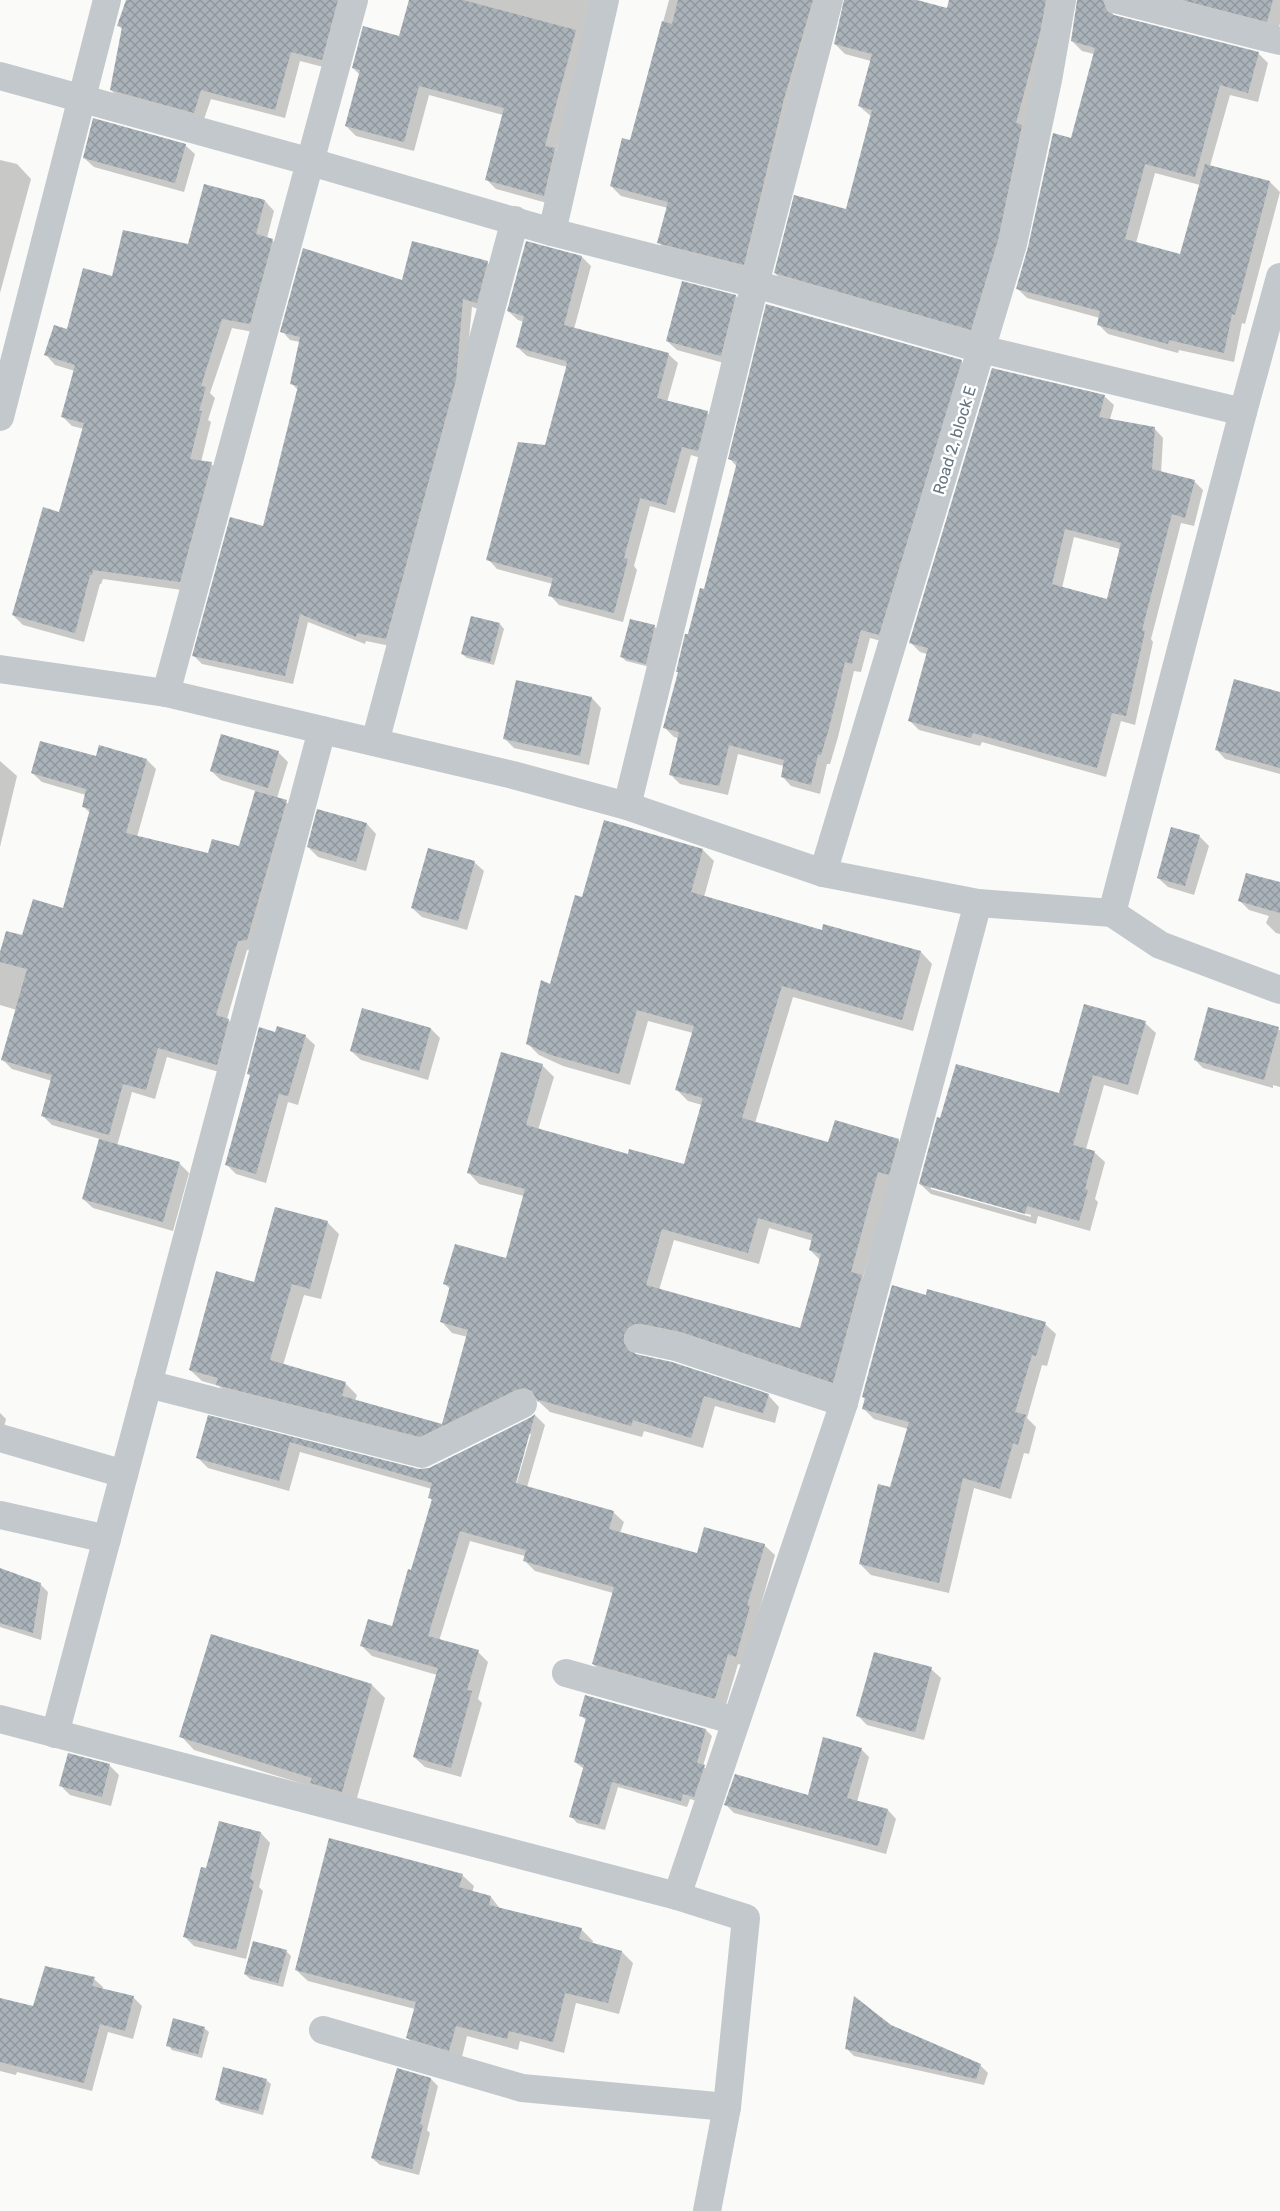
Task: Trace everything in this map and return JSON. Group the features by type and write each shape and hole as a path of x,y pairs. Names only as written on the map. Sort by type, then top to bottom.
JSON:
{"street":[{"path":"0,417 108,0"},
{"path":"166,693 354,0"},
{"path":"552,232 606,0"},
{"path":"628,806 755,284 829,0"},
{"name":"Road 2, block E","path":"823,874 1013,244 1048,80 1062,0"},
{"path":"1118,0 1280,41"},
{"path":"0,76 311,162 552,232 755,284 981,349 1243,412"},
{"path":"375,742 515,220"},
{"path":"1112,913 1280,277"},
{"path":"0,670 166,693 512,775 628,806 823,874 978,903 1112,913 1160,945 1280,990"},
{"path":"55,1734 322,730"},
{"path":"677,1896 844,1403 978,903"},
{"path":"639,1339 676,1347 844,1403"},
{"path":"148,1384 422,1454 523,1404"},
{"path":"0,1438 124,1474"},
{"path":"0,1515 107,1540"},
{"path":"566,1673 736,1721"},
{"path":"0,1720 677,1896 746,1918 727,2107 706,2211"},
{"path":"324,2030 522,2088 727,2107"}],"building":[{"path":"126,0 338,0 322,60 291,52 275,110 201,90 194,113 110,90 122,27 117,26"},
{"path":"409,0 463,0 576,30 545,146 555,148 544,196 485,180 504,108 419,86 404,142 345,126 360,70 352,68 363,26 399,36"},
{"path":"678,0 813,0 784,99 744,265 657,243 668,202 610,186 622,138 630,140 662,21 672,24"},
{"path":"844,0 917,0 947,8 949,0 1046,0 1040,33 1016,123 1022,125 998,240 971,330 774,273 794,195 846,209 872,110 858,106 872,54 834,44"},
{"path":"1077,0 1103,0 1107,11 1114,15 1259,52 1248,93 1220,85 1195,177 1145,164 1125,239 1180,254 1205,164 1270,181 1235,315 1232,314 1224,353 1169,340 1168,344 1097,325 1100,311 1016,289 1028,247 1053,133 1071,138 1095,48 1071,41"},
{"path":"1182,0 1273,0 1267,22"},
{"path":"93,118 186,144 175,183 83,158"},
{"path":"204,184 265,200 256,234 273,239 250,324 222,319 201,386 206,387 199,411 202,411 190,459 212,462 180,582 93,570 92,575 90,575 75,633 12,615 43,507 59,512 84,423 61,417 75,365 44,355 54,325 67,329 83,268 112,276 123,230 188,244"},
{"path":"412,241 488,261 477,303 463,299 456,380 386,639 357,633 356,637 300,614 285,676 192,656 230,517 263,526 298,386 290,384 300,337 280,332 303,248 402,280"},
{"path":"526,241 582,256 564,325 669,353 657,398 708,411 698,451 682,447 666,505 640,498 624,558 628,559 614,613 548,596 553,578 486,560 518,442 545,445 567,364 566,361 516,347 524,316 507,311"},
{"path":"682,281 736,295 721,356 666,341"},
{"path":"766,304 962,360 879,635 861,630 852,664 845,662 829,728 821,755 818,755 811,785 781,777 784,760 729,745 719,786 669,775 679,732 663,728 678,672 676,672 685,634 688,634 700,588 704,589 737,462 728,459"},
{"path":"992,368 1105,395 1099,417 1155,427 1152,469 1195,480 1185,518 1172,514 1142,630 1145,631 1126,716 1112,713 1097,768 973,733 971,738 908,721 928,648 909,643","holes":["1065,529 1121,543 1107,599 1052,584"]},
{"path":"471,616 500,623 490,662 461,654"},
{"path":"630,619 655,625 646,664 620,657"},
{"path":"1234,679 1280,692 1280,768 1215,750"},
{"path":"516,680 592,697 580,756 503,739"},
{"path":"221,734 279,751 268,788 210,771"},
{"path":"40,741 96,756 99,745 147,759 126,833 208,853 212,839 239,846 255,791 287,800 247,940 238,941 216,1015 229,1019 217,1065 158,1048 146,1090 123,1084 109,1135 41,1116 52,1075 1,1060 27,969 0,962 0,952 6,931 22,935 33,899 63,908 90,809 82,807 86,789 31,773"},
{"path":"317,809 367,823 356,862 307,847"},
{"path":"604,820 703,849 691,892 822,930 823,924 921,951 902,1020 782,986 742,1118 828,1142 835,1120 899,1139 889,1175 878,1172 851,1272 862,1275 833,1383 681,1332 635,1324 628,1328 624,1335 624,1343 629,1351 672,1362 769,1394 763,1413 704,1396 691,1438 633,1420 631,1426 539,1400 538,1402 532,1391 524,1388 516,1390 420,1437 216,1385 218,1378 189,1370 216,1271 254,1282 275,1207 328,1221 310,1289 292,1284 270,1360 346,1382 342,1396 442,1424 468,1330 440,1322 450,1286 443,1284 455,1244 506,1258 525,1189 467,1173 501,1052 543,1064 526,1125 628,1154 629,1149 684,1164 703,1098 675,1090 694,1026 637,1010 619,1074 551,1055 526,1044 541,980 550,984 575,895 582,897","holes":["758,1218 813,1234 809,1250 821,1254 800,1328 646,1285 662,1229 748,1253"]},
{"path":"1171,827 1200,835 1185,886 1157,878"},
{"path":"428,848 475,861 458,921 411,908"},
{"path":"1246,873 1280,882 1280,913 1238,901"},
{"path":"1084,1004 1146,1021 1128,1085 1093,1075 1073,1145 1095,1151 1085,1189 1088,1190 1079,1221 1027,1206 1025,1214 919,1184 937,1117 940,1118 956,1064 1059,1093"},
{"path":"1208,1007 1279,1027 1264,1080 1194,1060"},
{"path":"362,1008 431,1028 419,1071 350,1051"},
{"path":"277,1026 306,1035 288,1096 279,1094 256,1174 225,1165 250,1075 247,1074 259,1027 275,1032"},
{"path":"99,1139 180,1162 163,1222 82,1199"},
{"path":"892,1285 926,1295 927,1289 1046,1322 1036,1356 1032,1355 1015,1412 1026,1415 1018,1445 1013,1443 1000,1489 963,1478 939,1583 859,1564 878,1484 890,1487 909,1422 862,1409 865,1398 862,1397"},
{"path":"535,1414 516,1483 614,1511 609,1529 697,1553 704,1527 765,1544 747,1605 750,1606 736,1657 728,1654 715,1699 592,1664 614,1587 523,1561 526,1550 460,1531 428,1636 479,1650 467,1690 472,1691 451,1768 413,1757 438,1668 360,1646 368,1619 392,1626 408,1569 411,1570 432,1499 428,1498 432,1483 290,1442 279,1481 196,1458 208,1415 419,1469 429,1468"},
{"path":"0,1568 41,1583 33,1633 0,1623"},
{"path":"211,1634 372,1684 342,1792 310,1783 312,1778 179,1737"},
{"path":"874,1652 932,1667 915,1732 856,1716"},
{"path":"585,1695 706,1729 697,1763 705,1765 694,1797 683,1794 681,1801 612,1782 599,1825 569,1817 584,1765 574,1762 586,1718 579,1716"},
{"path":"823,1737 862,1748 847,1798 888,1809 878,1846 724,1805 735,1774 808,1795"},
{"path":"68,1753 110,1764 102,1797 59,1786"},
{"path":"219,1821 261,1832 250,1879 254,1881 236,1950 183,1937 201,1867 206,1868"},
{"path":"329,1838 463,1874 459,1887 491,1896 489,1905 582,1928 579,1939 622,1951 608,2003 565,1993 553,2042 509,2031 507,2039 456,2026 449,2051 406,2038 416,2002 295,1970"},
{"path":"253,1941 287,1950 278,1983 244,1974"},
{"path":"45,1966 95,1977 92,1986 134,1996 125,2031 100,2024 84,2083 0,2062 0,1998 33,2006"},
{"path":"854,1996 891,2025 981,2064 976,2079 845,2049"},
{"path":"173,2018 205,2027 198,2054 166,2046"},
{"path":"223,2067 267,2079 258,2111 215,2100"},
{"path":"397,2068 431,2078 420,2124 423,2125 412,2169 371,2158"}]}
